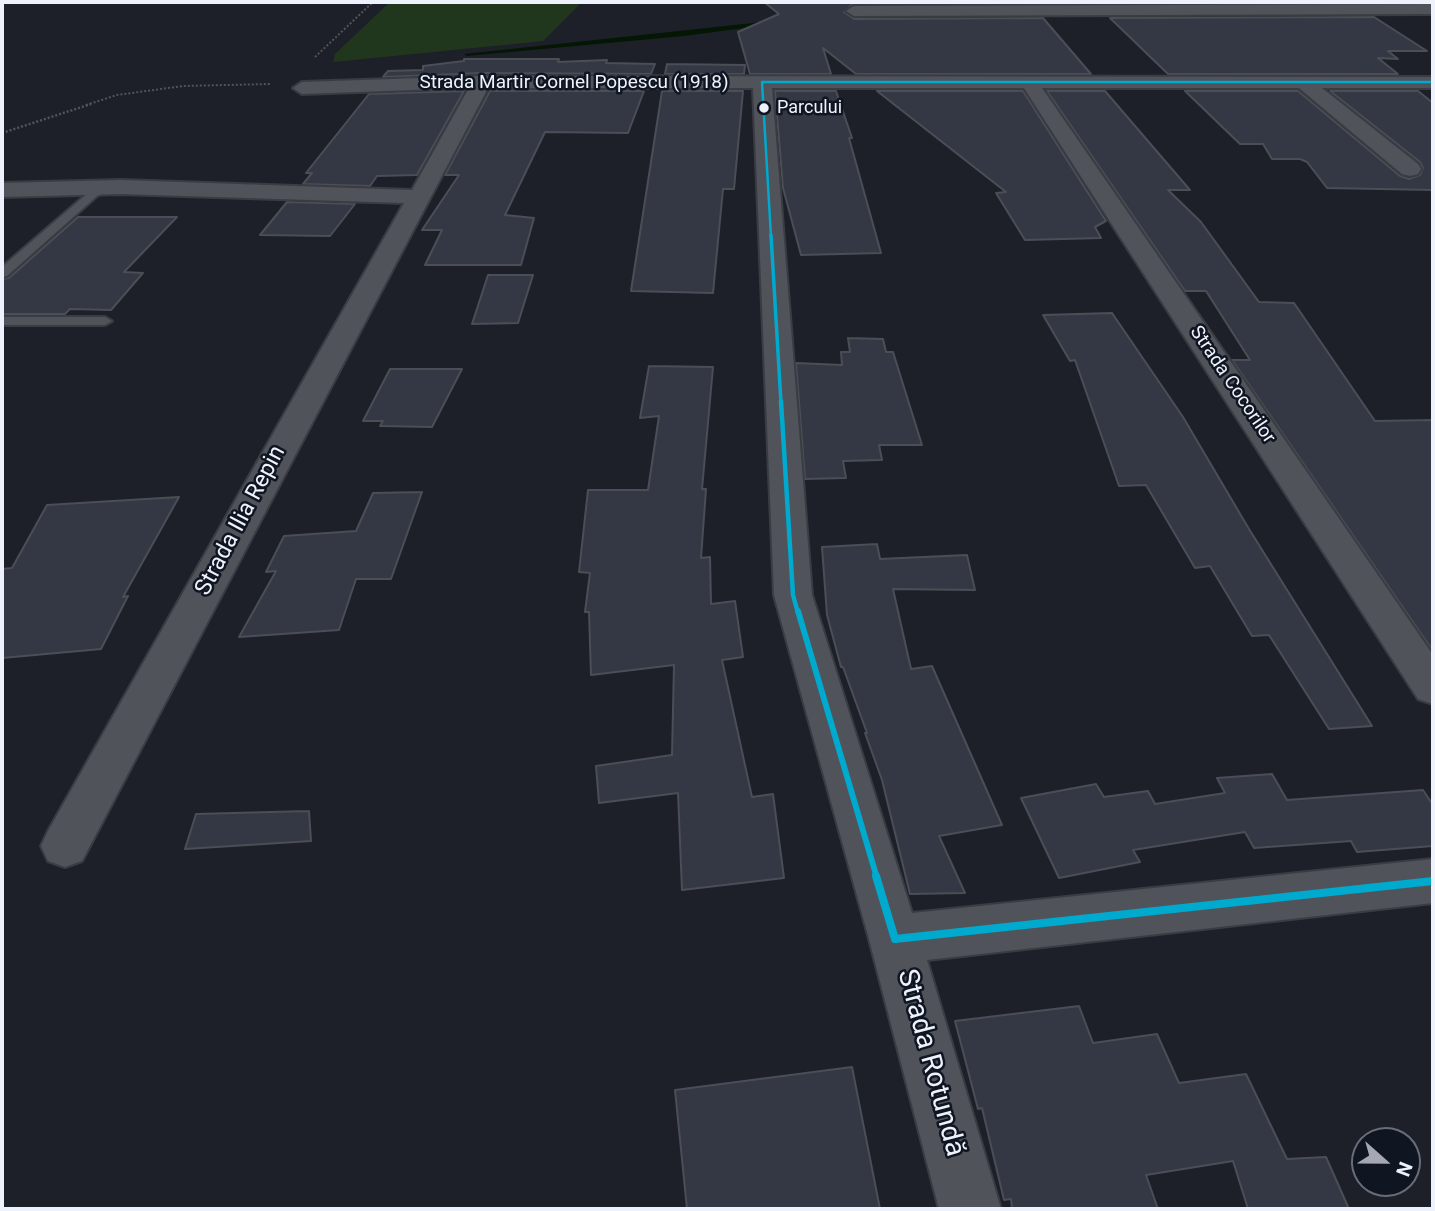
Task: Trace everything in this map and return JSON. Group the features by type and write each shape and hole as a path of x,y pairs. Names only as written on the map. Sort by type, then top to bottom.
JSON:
{"street":[{"path":"854,11 1433,9"},
{"path":"1302,81 1410,169"},
{"name":"Strada Martir Cornel Popescu (1918)","path":"302,88 482,82 1433,82"},
{"name":"Strada Ilia Repin","path":"65,846 482,82"},
{"name":"Strada Rotundă","path":"762,82 793,595 895,939 970,1209"},
{"name":"Strada Cocorilor","path":"1030,83 1433,688"},
{"path":"2,190 121,187 419,197"},
{"path":"895,939 1433,881"}],"lane":[{"path":"2,273 93,194 106,189"},
{"path":"2,321 104,321"}],"path":[{"path":"309,61 373,2"},
{"path":"257,83 267,79"},
{"path":"2,133 117,95 183,86 257,83 302,88"}],"green space":[{"path":"390,2 582,2 543,41 333,62 335,54"}],"building":[{"path":"764,2 1029,2 854,3 844,12 854,19 1043,18 1091,74 856,74 823,48 831,74 750,74 738,32 779,14"},
{"path":"1374,17 1427,51 1388,51 1398,59 1378,58 1398,74 1168,74 1110,18"},
{"path":"464,59 559,59 558,62 607,60 606,63 655,64 651,74 482,73 383,77 388,71 423,70 423,66"},
{"path":"667,64 745,65 744,74 665,74"},
{"path":"464,91 417,175 377,176 370,186 303,184 312,173 306,173 369,94"},
{"path":"490,91 644,91 628,133 545,132 505,215 534,218 521,265 425,265 442,230 422,230 459,175 445,175"},
{"path":"662,91 743,91 734,189 723,189 713,293 631,291"},
{"path":"775,91 836,91 852,138 849,138 881,253 801,255 783,188"},
{"path":"877,91 1023,91 1106,221 1095,227 1101,238 1025,240 996,193 1006,192"},
{"path":"1047,91 1105,91 1190,190 1168,190 1201,222 1259,302 1294,303 1375,421 1433,420 1433,651 1232,360 1250,360 1206,291 1185,291"},
{"path":"1185,91 1298,91 1400,176 1409,179 1420,175 1423,168 1420,162 1330,91 1418,91 1433,103 1433,190 1327,188 1307,162 1300,159 1272,159 1263,144 1240,144"},
{"path":"287,202 355,204 330,236 260,235"},
{"path":"78,217 177,217 124,272 143,273 111,310 70,309 65,314 2,314 2,279 9,278"},
{"path":"488,275 533,275 518,323 472,324"},
{"path":"1112,313 1183,417 1249,529 1372,726 1329,729 1269,635 1252,636 1210,566 1195,568 1146,485 1119,486 1075,360 1070,361 1043,315"},
{"path":"848,338 883,339 886,352 893,352 922,445 879,445 882,460 843,461 846,478 805,479 796,363 842,365 841,352 850,352"},
{"path":"649,366 713,367 702,489 706,489 701,558 710,557 711,604 735,601 743,657 722,660 752,797 773,794 784,878 682,890 678,793 599,803 596,766 672,755 674,665 591,675 589,612 585,612 590,573 579,572 588,490 648,490 659,416 640,418"},
{"path":"390,369 462,369 432,427 380,426 383,421 363,421"},
{"path":"422,492 391,579 356,579 339,630 239,637 276,571 266,572 284,536 356,531 373,493"},
{"path":"179,497 123,597 128,596 101,649 2,658 2,569 12,568 47,505"},
{"path":"877,544 880,559 967,555 975,590 893,589 911,669 932,666 1002,825 939,836 965,893 910,894 882,780 841,667 827,615 822,547"},
{"path":"1272,774 1287,800 1423,790 1433,805 1433,846 1357,852 1351,841 1254,848 1245,832 1133,850 1140,862 1059,878 1021,798 1096,784 1104,797 1148,791 1155,804 1225,793 1217,778"},
{"path":"309,811 311,841 185,849 196,814"},
{"path":"1079,1006 1093,1043 1157,1034 1179,1083 1246,1074 1287,1159 1326,1157 1349,1209 1248,1209 1233,1161 1146,1175 1158,1209 1012,1209 1011,1199 1004,1200 982,1108 978,1109 955,1021"},
{"path":"852,1067 880,1209 687,1209 675,1090"}],"waterway":[{"path":"830,12 872,2"},
{"path":"467,54 772,23"}],"transit line":[{"path":"1433,82 762,82 793,595 895,939 1433,881"}],"place":[{"name":"Parcului","path":"764,108"}]}
